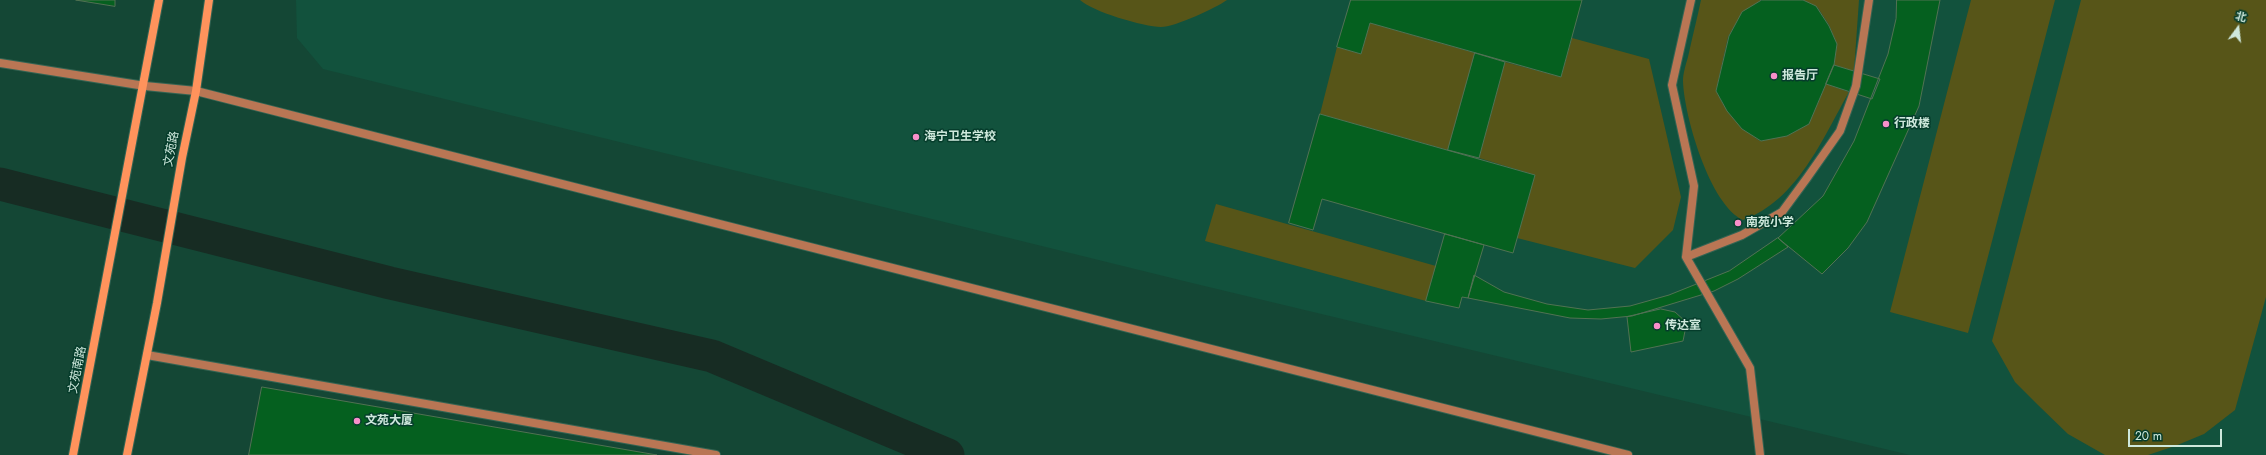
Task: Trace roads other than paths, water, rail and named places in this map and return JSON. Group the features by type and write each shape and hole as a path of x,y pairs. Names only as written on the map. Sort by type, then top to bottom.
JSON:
{"main road":[{"path":"145,86 159,0"},
{"name":"文苑路","path":"147,355 182,158 196,91 209,0"},
{"name":"文苑南路","path":"73,455 145,86"},
{"path":"127,455 147,355"}],"street":[{"path":"1691,0 1672,85 1694,186 1686,257 1750,368 1760,455"},
{"path":"1686,257 1742,235 1782,212 1807,178 1840,131 1856,86 1869,0"},
{"path":"0,63 145,86 196,91 1628,455"},
{"path":"147,355 716,455"}],"waterway":[{"path":"0,184 390,283 712,356 948,455"}],"place":[{"name":"报告厅","path":"1774,76"},
{"name":"行政楼","path":"1886,124"},
{"name":"海宁卫生学校","path":"916,137"},
{"name":"南苑小学","path":"1738,223"},
{"name":"传达室","path":"1657,326"},
{"name":"文苑大厦","path":"357,421"}]}
